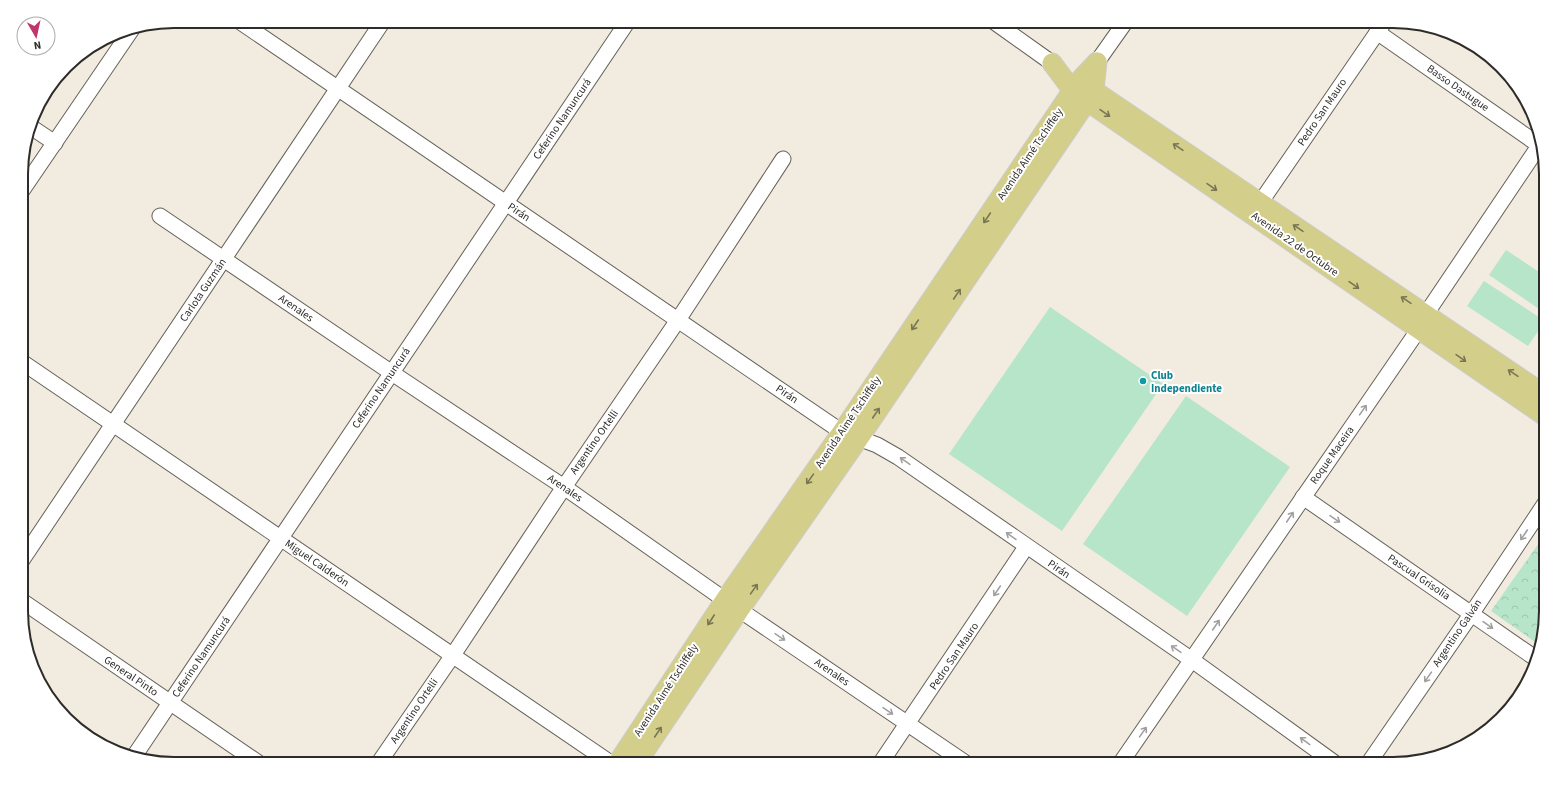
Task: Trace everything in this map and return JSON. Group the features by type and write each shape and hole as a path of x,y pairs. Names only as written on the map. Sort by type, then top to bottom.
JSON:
{"main road":[{"path":"1083,90 1097,62"},
{"name":"Avenida 22 de Octubre","path":"1052,63 1083,90 1423,321 1539,391"},
{"name":"Avenida 22 de Octubre","path":"1083,90 1260,203 1423,321 1539,411"},
{"name":"Avenida Aimé Tschiffely","path":"622,757 732,605 851,435 1083,90"},
{"name":"Avenida Aimé Tschiffely","path":"640,757 732,605"}],"street":[{"name":"Pirán","path":"249,28 678,320 851,435 898,457 1026,547 1192,660 1326,757"},
{"name":"Carlota Guzmán","path":"28,551 378,28"},
{"name":"Ceferino Namuncurá","path":"137,752 392,373 620,28"},
{"name":"Avenida 22 de Octubre","path":"1003,28 1052,63"},
{"path":"1097,62 1121,28"},
{"name":"Pedro San Mauro","path":"1260,203 1380,28"},
{"name":"Basso Dastugue","path":"1384,28 1535,140"},
{"path":"28,182 127,36"},
{"path":"35,130 55,143"},
{"name":"Roque Maceira","path":"1125,757 1423,321 1537,149"},
{"name":"Argentino Ortelli","path":"383,757 678,320 783,159"},
{"name":"Arenales","path":"160,216 564,487 732,605 958,757"},
{"name":"Miguel Calderón","path":"28,366 602,757"},
{"name":"Pascual Grisolia","path":"1303,497 1532,656"},
{"name":"Argentino Galván","path":"1373,757 1539,512"},
{"name":"Pedro San Mauro","path":"885,757 1026,547"},
{"name":"General Pinto","path":"28,605 250,757"}],"green space":[{"path":"1506,250 1539,272 1539,309 1489,275"},
{"path":"1484,281 1539,317 1539,330 1528,346 1467,306"},
{"path":"1050,307 1163,384 1062,531 949,454"},
{"path":"1186,396 1290,467 1187,616 1083,544"},
{"path":"1539,543 1539,621 1536,642 1491,611"}],"place":[{"name":"Club Independiente","path":"1143,381"}]}
